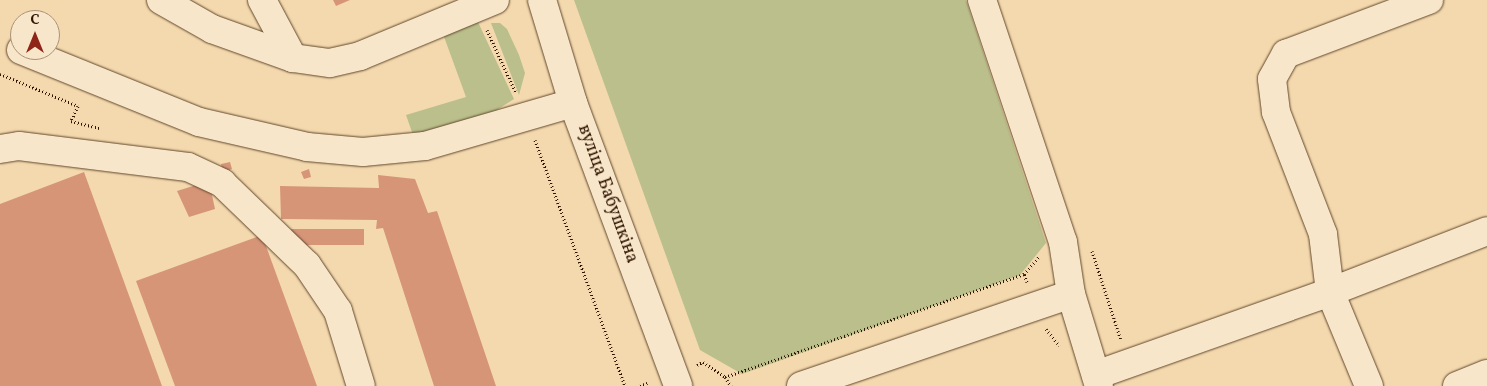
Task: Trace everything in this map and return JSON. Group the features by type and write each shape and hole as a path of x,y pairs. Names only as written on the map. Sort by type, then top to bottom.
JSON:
{"street":[{"path":"161,0 212,29 293,58 330,63 360,56 487,4"},
{"path":"262,0 293,58"},
{"name":"вуліца Бабушкіна","path":"542,0 573,103 686,376"},
{"path":"982,0 1063,242 1071,294 1098,381 1487,231"},
{"path":"1368,386 1330,292 1323,234 1276,112 1272,79 1286,54 1429,0"},
{"path":"45,60 199,122 307,147 363,152 425,146 573,103"},
{"path":"0,149 18,146 188,167 222,183 312,273 338,311 361,386"},
{"path":"801,386 1071,294"},
{"path":"1457,386 1487,374"}],"path":[{"path":"487,4 625,386"},
{"path":"725,377 1024,274"},
{"path":"686,376 703,362 725,377 731,386"},
{"path":"640,386 647,383"}],"green space":[{"path":"574,0 966,0 1046,243 1020,275 742,374 700,350"},
{"path":"478,22 514,99 489,115 413,135 406,115 466,97 443,34"},
{"path":"491,23 500,23 507,29 519,55 525,73 519,95"}],"building":[{"path":"333,0 350,0 336,6"},
{"path":"230,162 232,169 223,172 221,164"},
{"path":"309,169 311,177 304,179 301,172"},
{"path":"84,172 162,386 0,386 0,204"},
{"path":"378,175 415,179 428,213 437,211 496,386 434,386 383,228 376,229 377,220 281,219 280,186 379,188"},
{"path":"209,181 215,209 189,217 177,191"},
{"path":"291,229 364,229 364,245 291,245"},
{"path":"262,235 317,386 175,386 136,281"}]}
